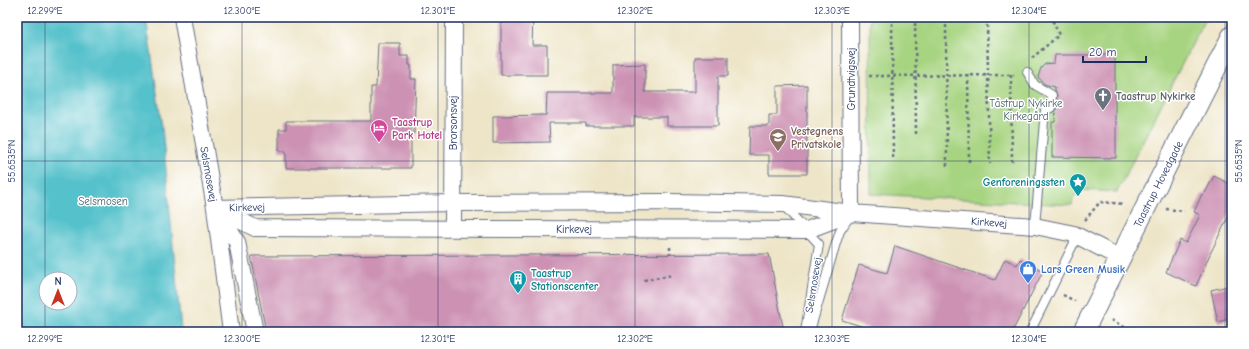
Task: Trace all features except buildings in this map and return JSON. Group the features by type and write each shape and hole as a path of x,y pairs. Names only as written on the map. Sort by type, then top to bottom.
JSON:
{"street":[{"name":"Selsmosevej","path":"182,17 215,208 232,332"},
{"name":"Brorsonsvej","path":"453,229 454,17"},
{"name":"Grundtvigsvej","path":"850,17 851,213"},
{"name":"Taastrup Hovedgade","path":"1083,332 1120,258 1227,60 1232,36"},
{"name":"Kirkevej","path":"215,208 453,203 669,202 783,204 851,213 1036,226 1074,234 1120,258"},
{"name":"Kirkevej","path":"215,208 255,228 807,230 851,213"},
{"path":"215,208 237,242 255,332"}],"lane":[{"path":"1027,72 1035,85 1052,95 1051,108 1044,110 1036,226"},
{"name":"Selsmosevej","path":"783,204 819,244 805,332"},
{"name":"Selsmosevej","path":"809,332 836,243 840,232 851,213"},
{"path":"1030,332 1074,243 1074,234"}],"path":[{"path":"892,17 893,158"},
{"path":"915,17 916,135"},
{"path":"851,77 1021,74 1027,72 1028,62 1059,35 1051,17"},
{"path":"946,25 947,168"},
{"path":"987,26 990,164"},
{"path":"968,75 969,165"},
{"path":"1012,75 1012,164"},
{"path":"644,280 672,275"},
{"path":"1127,328 1134,332"}],"green space":[{"name":"Tåstrup Nykirke Kirkegård","path":"870,17 1206,17 1117,192 1078,191 1073,199 1072,205 871,194"}],"water":[{"name":"Selsmosen","path":"17,17 146,17 162,127 180,332 17,332"}],"place":[{"name":"Taastrup Nykirke","path":"1103,111"},
{"name":"Taastrup Park Hotel","path":"379,143"},
{"name":"Vestegnens Privatskole","path":"778,152"},
{"name":"Genforeningssten","path":"1078,197"},
{"name":"Lars Green Musik","path":"1028,284"},
{"name":"Taastrup Stationscenter","path":"518,294"}]}
